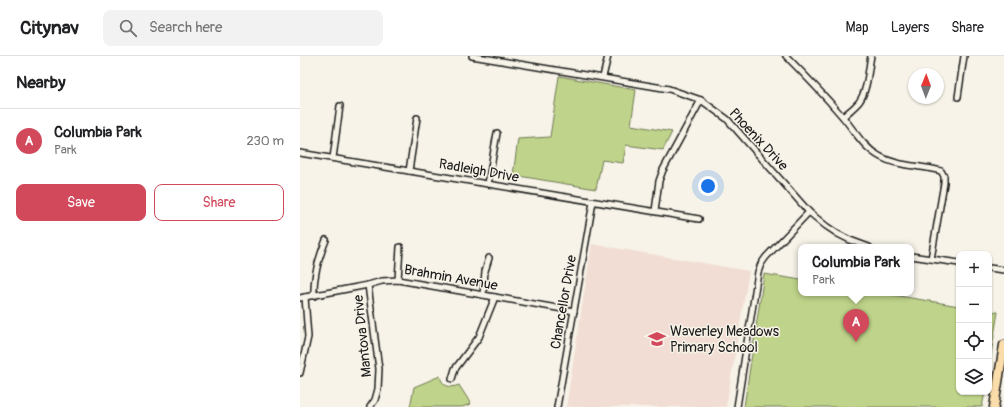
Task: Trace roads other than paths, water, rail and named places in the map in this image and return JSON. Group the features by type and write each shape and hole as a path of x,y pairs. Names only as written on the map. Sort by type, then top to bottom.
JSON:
{"main road":[{"path":"994,407 1004,346"}],"street":[{"name":"Phoenix Drive","path":"472,56 669,89 701,100 727,119 809,212 838,234 861,244"},
{"path":"603,78 608,56"},
{"path":"786,56 843,117 868,148 880,157 892,162 941,171 944,176 944,183 931,258"},
{"path":"843,117 860,101 866,87 871,56"},
{"path":"958,97 964,56"},
{"path":"654,211 659,181 663,170 701,100"},
{"path":"334,158 340,106"},
{"path":"409,171 418,118"},
{"path":"488,184 496,133"},
{"name":"Radleigh Drive","path":"300,153 699,219"},
{"name":"Chancellor Drive","path":"557,407 593,202"},
{"path":"737,407 758,272 766,257 809,212"},
{"path":"314,296 313,286 320,255 326,240"},
{"path":"398,280 400,247"},
{"path":"914,256 956,262"},
{"path":"482,295 485,270 489,258"},
{"path":"992,268 1004,270"},
{"name":"Brahmin Avenue","path":"303,298 382,281 398,280 574,311"},
{"name":"Mantova Drive","path":"368,285 379,369 378,389 375,400 370,407"},
{"path":"452,379 456,368 479,337 495,297"},
{"path":"300,373 308,337 303,298"}],"place":[{"name":"Waverley Meadows Primary School","path":"657,339"},
{"name":"Columbia Park","path":"856,342"}]}
